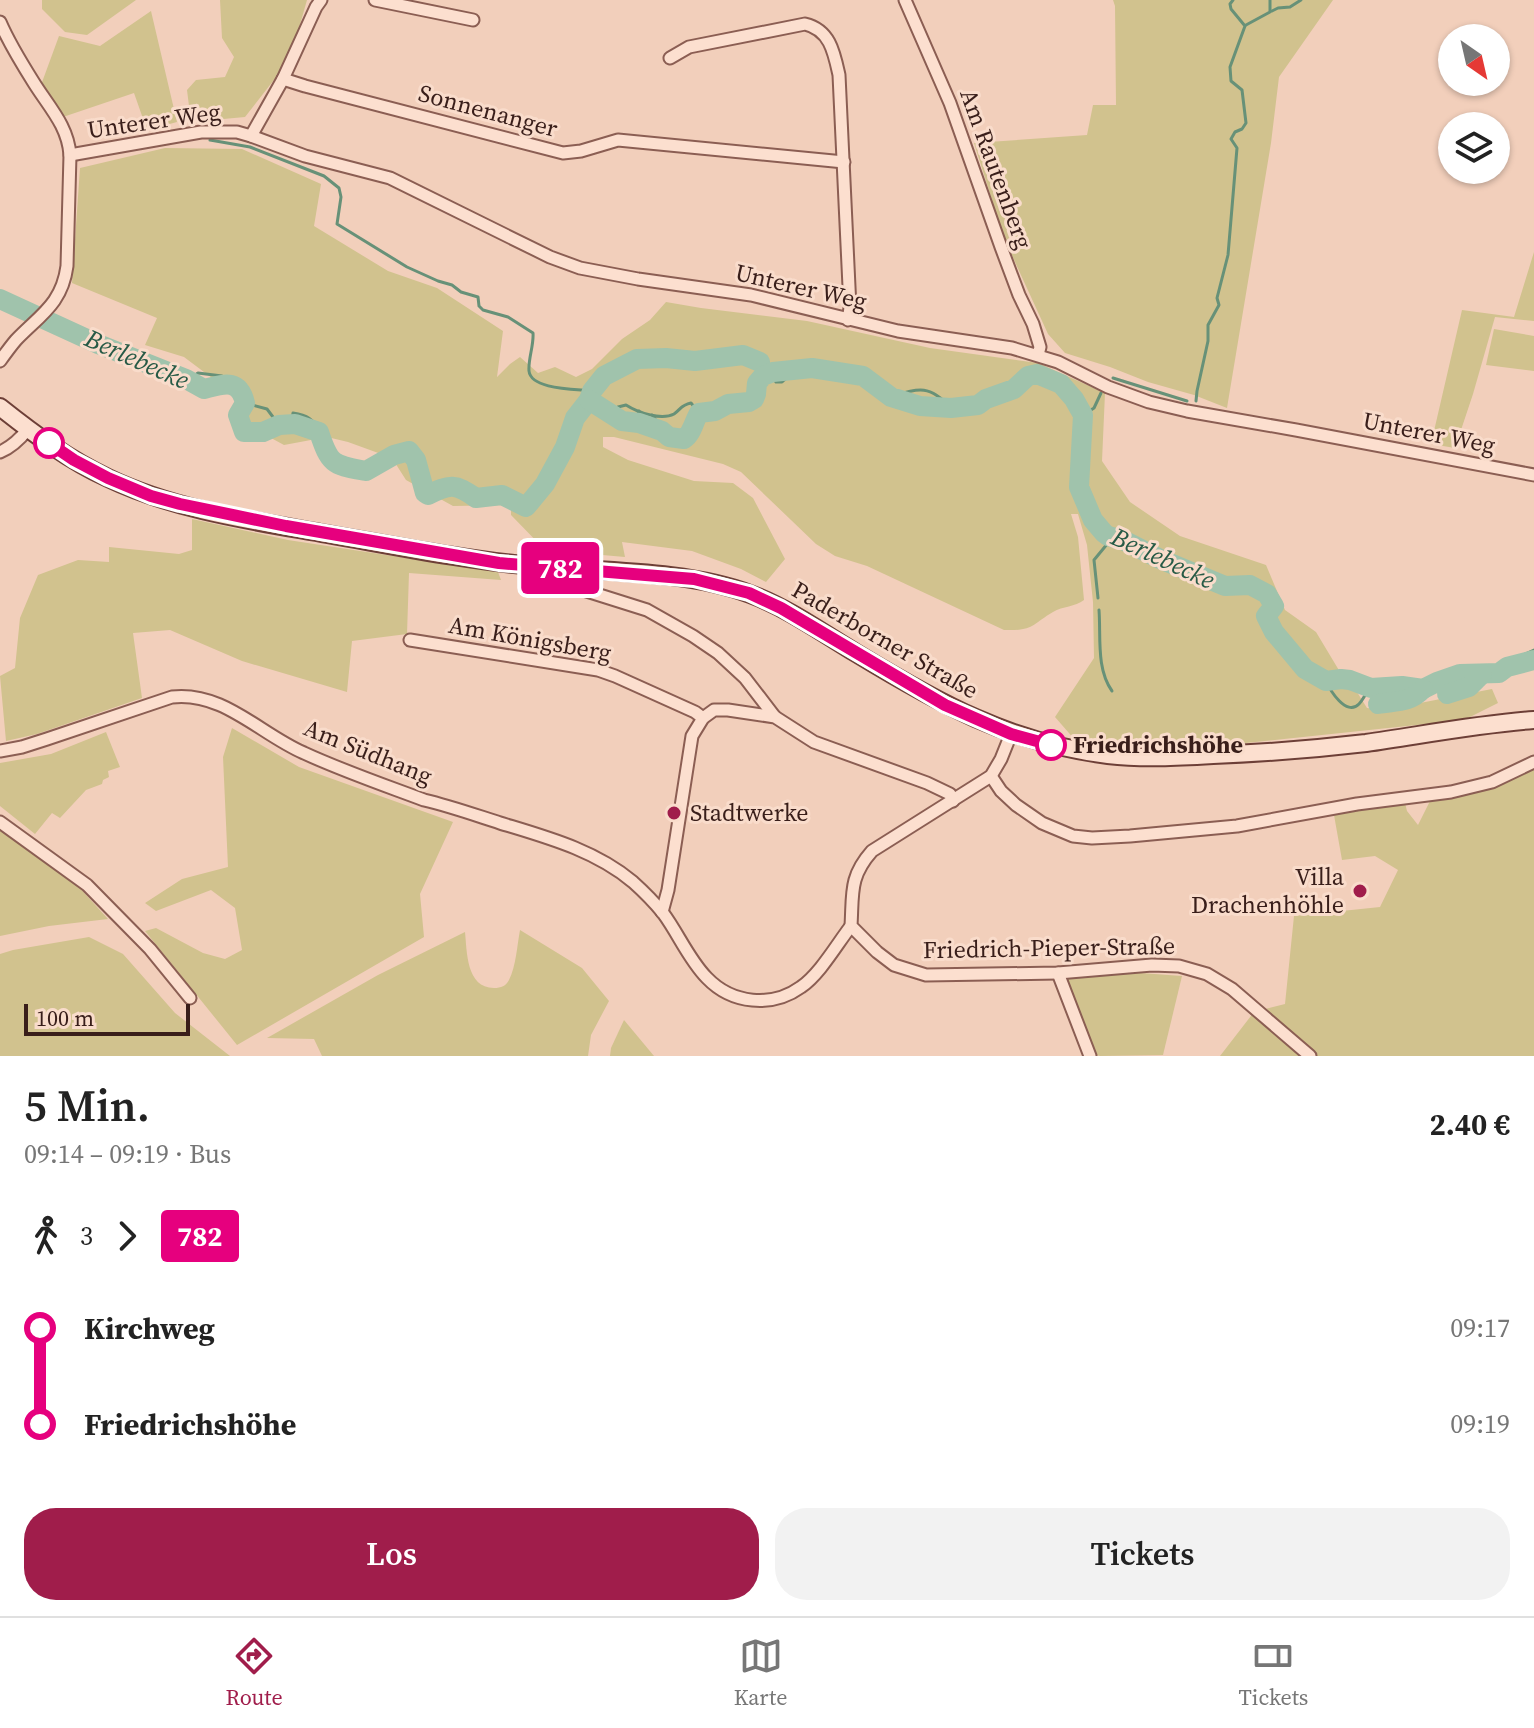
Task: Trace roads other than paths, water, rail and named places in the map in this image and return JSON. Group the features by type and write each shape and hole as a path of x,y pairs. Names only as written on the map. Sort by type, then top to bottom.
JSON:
{"main road":[{"name":"Paderborner Straße","path":"0,407 74,460 151,496 180,504 499,563 694,579 749,593 781,608 945,705 1011,734 1054,746 1110,755 1174,757 1333,746 1534,720"}],"street":[{"path":"251,136 321,0"},
{"path":"375,0 473,20"},
{"name":"Am Rautenberg","path":"905,0 950,103 1019,295 1033,324 1040,347 1038,355"},
{"path":"0,22 70,141 65,282 49,311 12,345 0,361"},
{"path":"670,58 689,47 805,24 813,26 828,38 839,75 850,308 848,320"},
{"name":"Sonnenanger","path":"283,79 563,153 618,140 844,162"},
{"name":"Unterer Weg","path":"70,155 201,132 237,132 305,156 390,178 550,257 580,268 751,295 898,331 978,342 1038,355 1149,402 1534,475"},
{"path":"0,452 21,438 28,429"},
{"path":"574,587 647,610 693,636 718,653 745,678 775,717 814,742 927,783 950,794 953,801"},
{"name":"Am Königsberg","path":"410,640 598,670 703,718"},
{"name":"Am Südhang","path":"0,751 22,747 172,697 185,695 204,698 249,720 301,752 424,800 552,839 589,854 632,882 662,912 707,978 733,996 754,1001 790,994 803,986 851,926"},
{"path":"662,912 692,736 703,718 714,710 775,717"},
{"path":"851,926 855,875 863,861 872,851 991,776 1011,734"},
{"path":"991,776 1016,805 1042,823 1073,836 1092,838 1237,826 1357,804 1451,792 1492,782 1534,762"},
{"path":"0,822 87,885 150,949 190,998"},
{"name":"Friedrich-Pieper-Straße","path":"851,926 894,965 926,975 1058,973 1152,965 1179,966 1207,974 1232,989 1310,1056"},
{"path":"1058,973 1090,1056"}],"waterway":[{"path":"1196,401 1208,341 1208,325 1219,305 1217,298 1228,255 1237,148 1231,139 1246,123 1242,90 1231,81 1230,67 1245,26 1231,9 1233,0"},
{"path":"1246,25 1270,12 1270,0"},
{"path":"1272,11 1290,7 1301,0"},
{"path":"210,140 250,147 324,176 339,188 341,197 337,224 407,267 478,297 483,310 508,317 533,333 529,371 538,382 592,391"},
{"name":"Berlebecke","path":"0,299 204,389 235,386 245,403 238,415 244,432 263,432 279,425 295,424 319,432 326,452 335,462 366,471 394,455 409,451 416,460 428,495 452,487 476,498 502,495 526,507 545,484 565,447 575,418 604,376 637,359 695,361 743,355 760,362"},
{"name":"Berlebecke","path":"589,400 622,421 639,423 662,431 669,437 684,439 699,413 715,411 728,404 749,402 754,399 757,383 773,372 812,368 863,376 891,397 920,406 951,408 978,405 1014,389 1028,376 1037,374 1061,384 1083,415 1079,487 1093,520 1104,533 1225,586 1250,585 1267,594 1274,606 1266,616 1274,632 1305,669 1326,681 1350,680 1371,688 1402,686 1423,689 1460,674 1499,673 1507,667 1534,660"},
{"path":"769,373 776,382 782,382 794,371"},
{"path":"188,380 198,373 222,376 227,383"},
{"path":"1113,378 1187,401"},
{"path":"891,397 923,390 936,395 951,408"},
{"path":"1083,415 1094,408 1101,393"},
{"path":"245,403 267,409 279,425"},
{"path":"611,413 626,405 649,415 663,417 691,403 699,413"},
{"path":"635,422 639,411"},
{"path":"291,425 293,413 298,414 312,421 319,432"},
{"path":"652,415 657,429"},
{"path":"1098,598 1094,560 1115,539"},
{"path":"1099,610 1101,663 1112,691"},
{"path":"1507,667 1534,650"},
{"path":"1447,694 1469,687 1482,674"},
{"name":"Berlebecke","path":"1326,681 1339,701 1349,707 1359,704 1371,688"},
{"path":"1378,704 1408,699 1423,689"}],"place":[{"name":"Friedrichshöhe","path":"1051,745"},
{"name":"Stadtwerke","path":"674,813"},
{"name":"Villa Drachenhöhle","path":"1360,891"}]}
